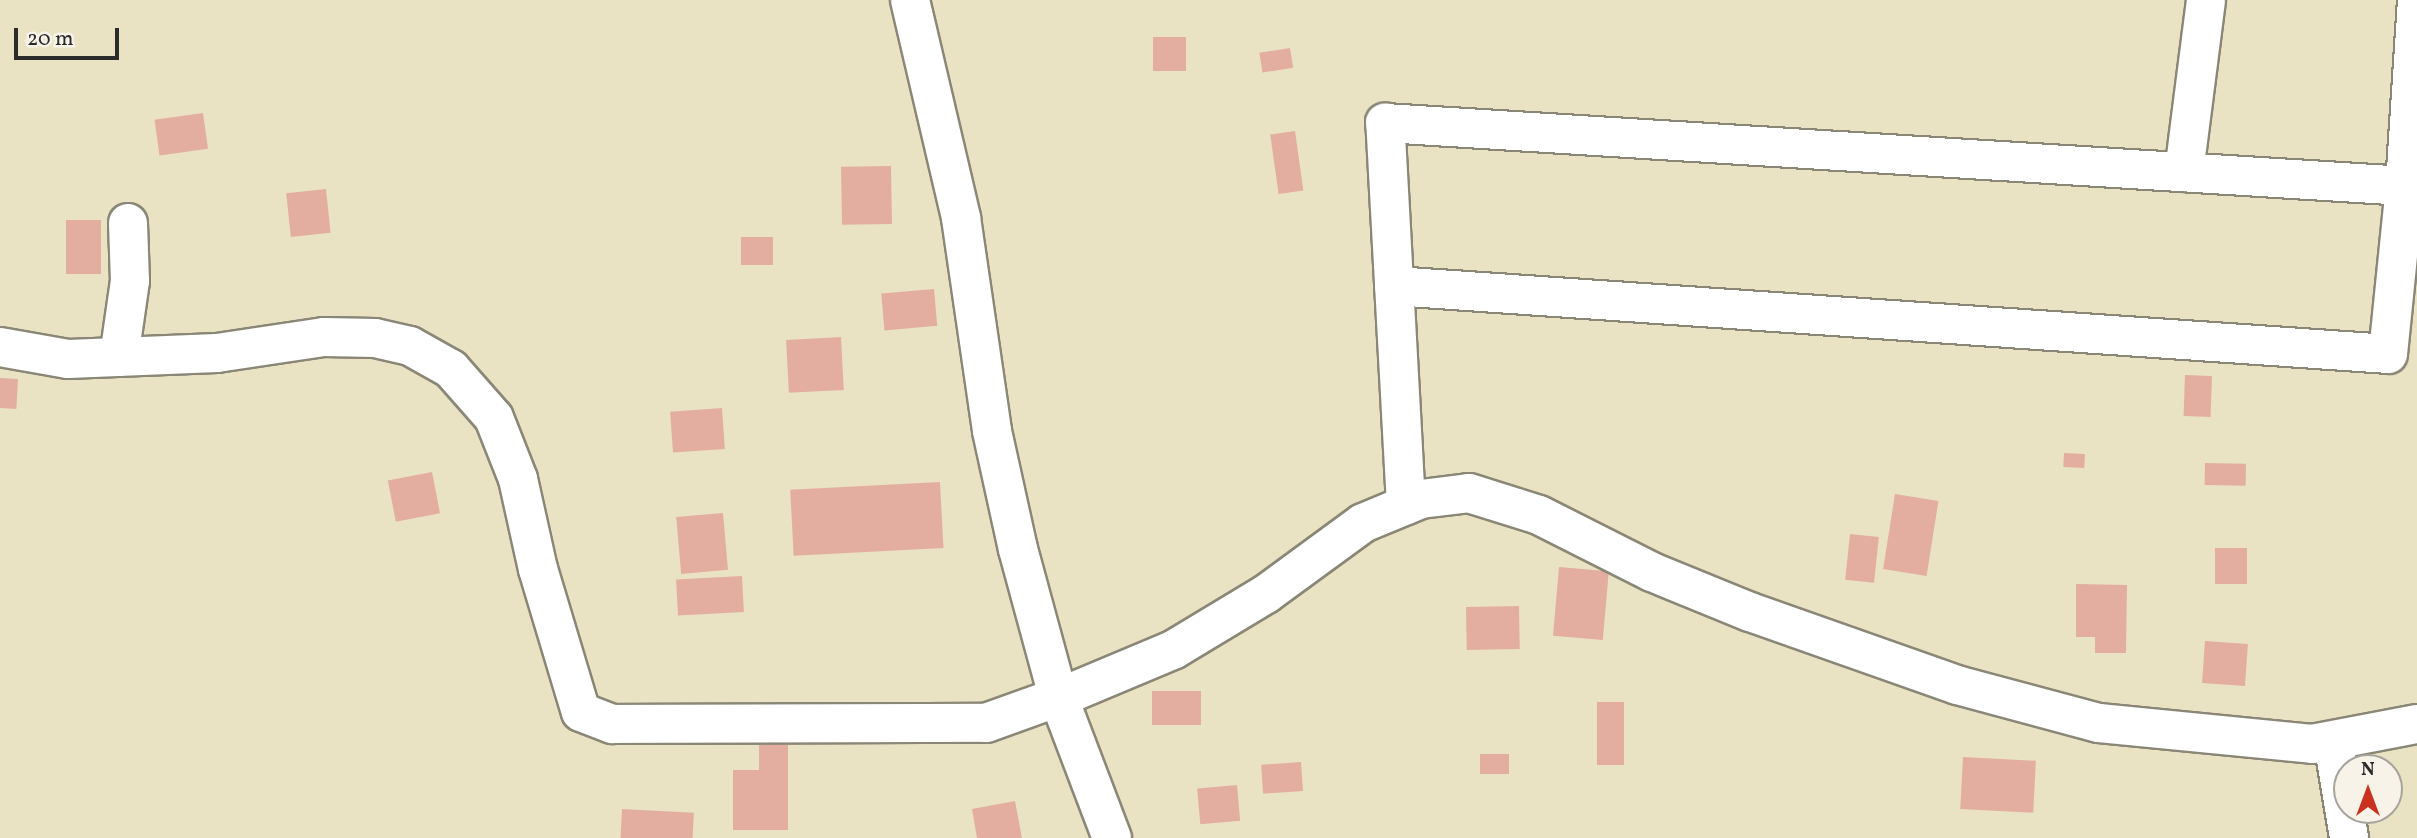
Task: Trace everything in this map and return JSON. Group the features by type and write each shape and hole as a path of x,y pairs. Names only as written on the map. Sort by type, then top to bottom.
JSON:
{"street":[{"path":"910,0 961,218 992,431 1018,549 1112,838"},
{"path":"2184,172 2206,0"},
{"path":"1394,286 2388,354 2405,186 2417,0"},
{"path":"1406,505 1385,123 2405,186"},
{"path":"119,357 130,281 128,223"},
{"path":"0,347 68,359 218,353 324,337 375,338 410,346 451,369 494,418 518,479 538,569 581,712 613,724 986,723 1173,650 1266,594 1363,523 1421,499 1469,493 1539,514 1652,572 1750,612 1957,685 2099,723 2312,744 2417,724"},
{"path":"2333,741 2349,838"}],"building":[{"path":"1153,37 1186,37 1186,71 1153,71"},
{"path":"1290,48 1293,68 1263,73 1259,53"},
{"path":"203,113 208,149 159,155 154,120"},
{"path":"1295,131 1303,190 1279,194 1270,134"},
{"path":"891,166 892,224 842,225 841,167"},
{"path":"326,189 331,233 291,237 286,193"},
{"path":"66,220 101,220 101,274 66,274"},
{"path":"741,237 773,237 773,265 741,265"},
{"path":"934,289 937,326 884,330 881,294"},
{"path":"841,337 844,390 789,393 786,340"},
{"path":"2185,375 2212,376 2211,417 2184,416"},
{"path":"0,378 18,379 16,409 0,408"},
{"path":"722,408 725,449 673,453 670,412"},
{"path":"2064,453 2085,454 2084,468 2063,467"},
{"path":"2205,463 2246,464 2246,486 2205,485"},
{"path":"432,472 440,513 396,522 388,481"},
{"path":"940,482 943,548 794,556 790,490"},
{"path":"1895,494 1938,501 1927,576 1883,569"},
{"path":"723,513 728,570 681,574 676,517"},
{"path":"1850,534 1879,537 1874,583 1845,580"},
{"path":"2215,548 2247,548 2247,584 2215,584"},
{"path":"1559,567 1609,571 1603,640 1553,636"},
{"path":"742,576 744,612 678,615 676,579"},
{"path":"2076,584 2127,585 2126,653 2095,653 2095,637 2076,637"},
{"path":"1519,606 1520,649 1467,650 1466,607"},
{"path":"2205,641 2248,644 2245,686 2202,683"},
{"path":"1152,691 1201,691 1201,725 1152,725"},
{"path":"1597,702 1624,702 1624,765 1597,765"},
{"path":"759,745 788,745 788,830 733,830 733,770 759,770"},
{"path":"1480,754 1509,754 1509,774 1480,774"},
{"path":"1963,757 2036,761 2033,813 1960,809"},
{"path":"1301,762 1303,791 1263,794 1261,765"},
{"path":"1237,785 1240,821 1200,824 1197,788"},
{"path":"1015,801 1022,838 977,838 972,809"},
{"path":"622,809 694,813 693,838 620,838"}]}
